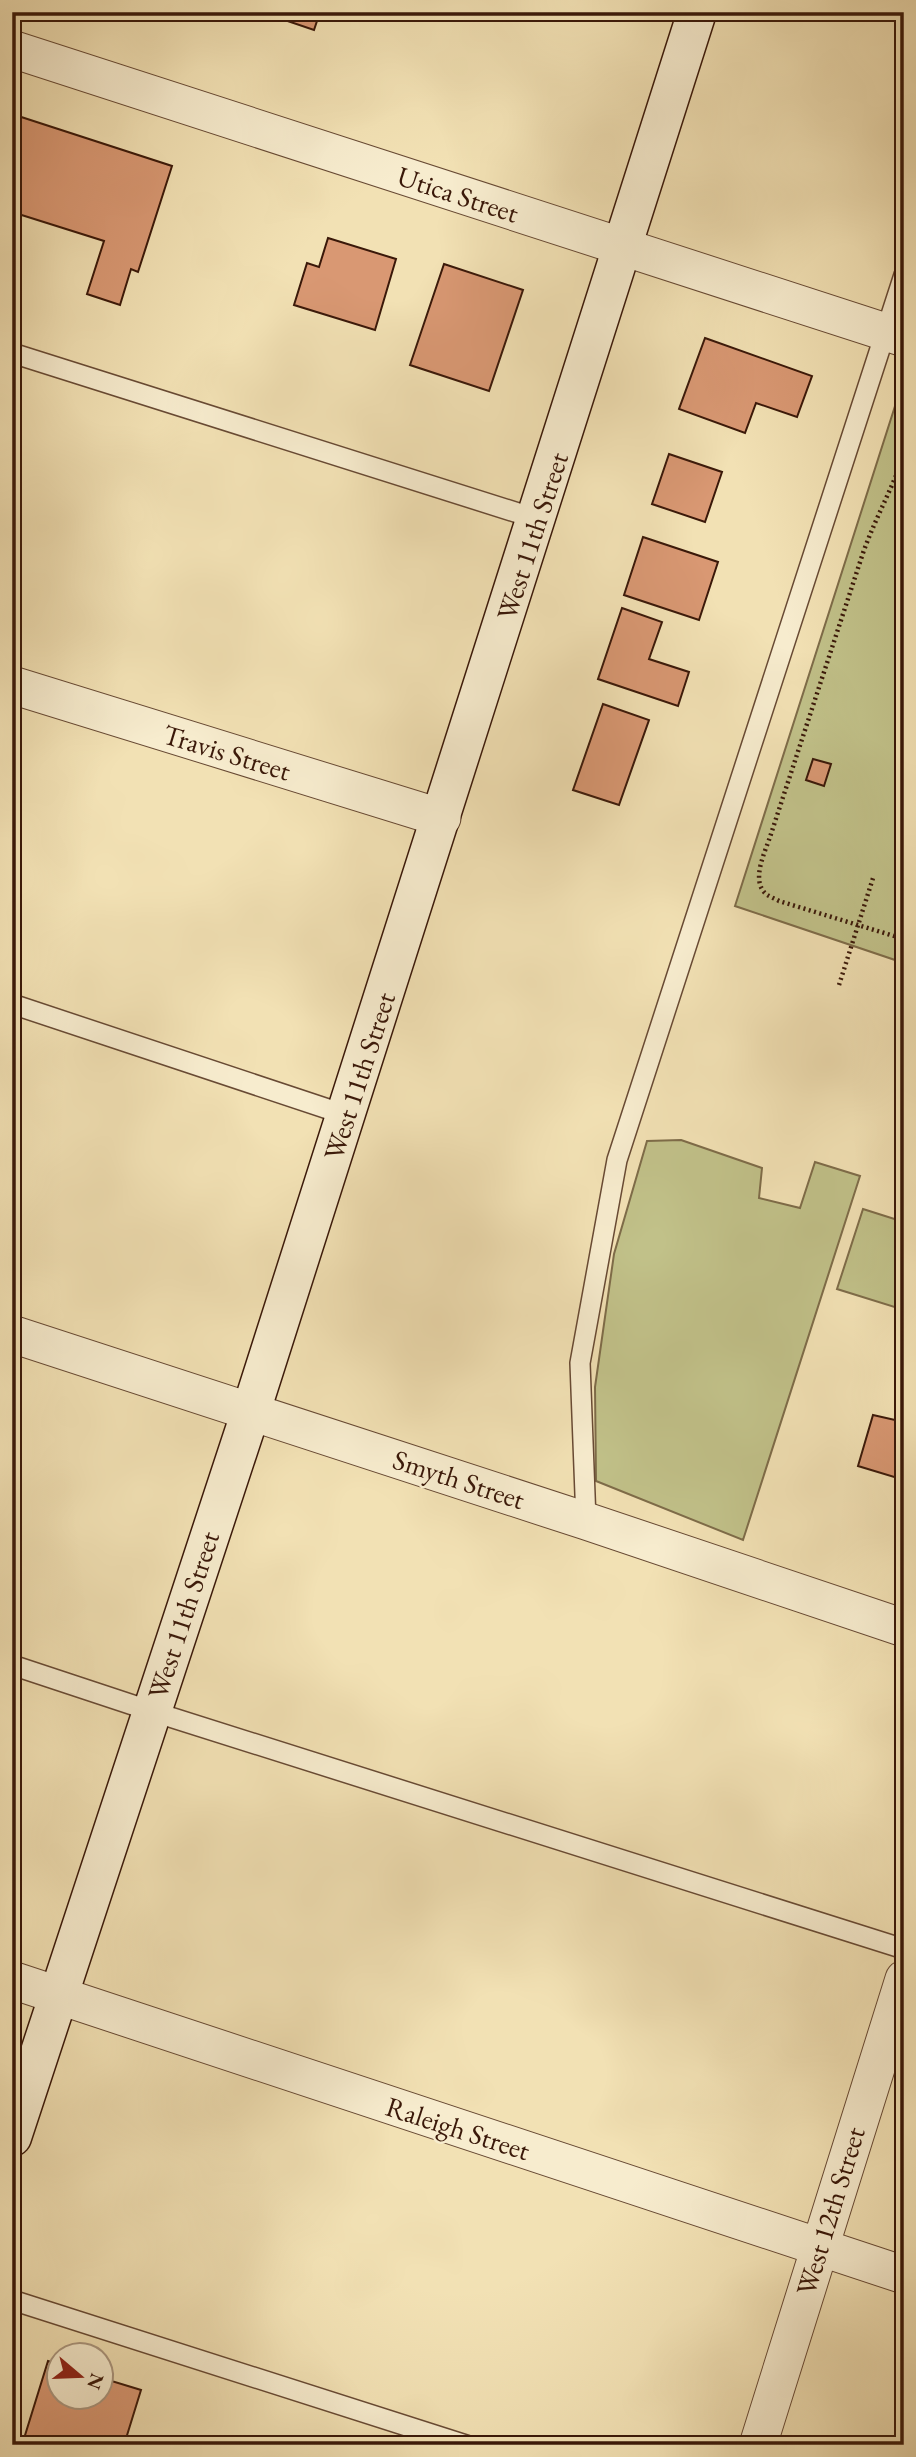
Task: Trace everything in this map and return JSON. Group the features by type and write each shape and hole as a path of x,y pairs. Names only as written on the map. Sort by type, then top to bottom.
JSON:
{"main road":[{"name":"West 11th Street","path":"12,2137 251,1411 624,248 697,12"}],"street":[{"name":"Utica Street","path":"12,50 894,335"},
{"name":"Travis Street","path":"12,685 442,818"},
{"name":"Smyth Street","path":"12,1334 904,1628"},
{"name":"West 12th Street","path":"758,2445 904,1979"},
{"name":"Raleigh Street","path":"12,1980 904,2275"}],"lane":[{"path":"586,1521 580,1363 617,1160 894,335 904,275"},
{"path":"12,353 537,520"},
{"path":"12,1004 346,1115"},
{"path":"12,1665 904,1949"},
{"path":"12,2300 466,2445"}],"path":[{"path":"904,455 863,553 770,837 760,869 759,882 764,893 779,901 904,939"},
{"path":"839,985 874,876"}],"green space":[{"path":"904,378 904,963 735,906"},
{"path":"681,1140 762,1168 759,1198 800,1208 815,1162 860,1176 743,1540 596,1481 595,1387 614,1254 647,1141"},
{"path":"863,1209 904,1222 904,1310 837,1289"}],"building":[{"path":"261,12 320,12 314,30"},
{"path":"12,114 172,166 138,272 131,269 120,305 87,294 104,241 12,212"},
{"path":"328,238 396,259 375,330 294,305 307,263 319,267"},
{"path":"444,264 523,290 489,391 410,365"},
{"path":"705,338 812,376 797,417 756,403 745,433 679,409"},
{"path":"669,454 722,472 705,522 652,504"},
{"path":"643,537 718,562 699,620 624,595"},
{"path":"622,608 662,622 649,659 689,672 678,706 598,679"},
{"path":"603,704 649,720 619,805 573,790"},
{"path":"813,759 831,764 824,786 806,780"},
{"path":"873,1415 904,1422 904,1480 858,1466"},
{"path":"46,2367 46,2412 116,2412 116,2382 141,2390 124,2445 22,2445"}]}
